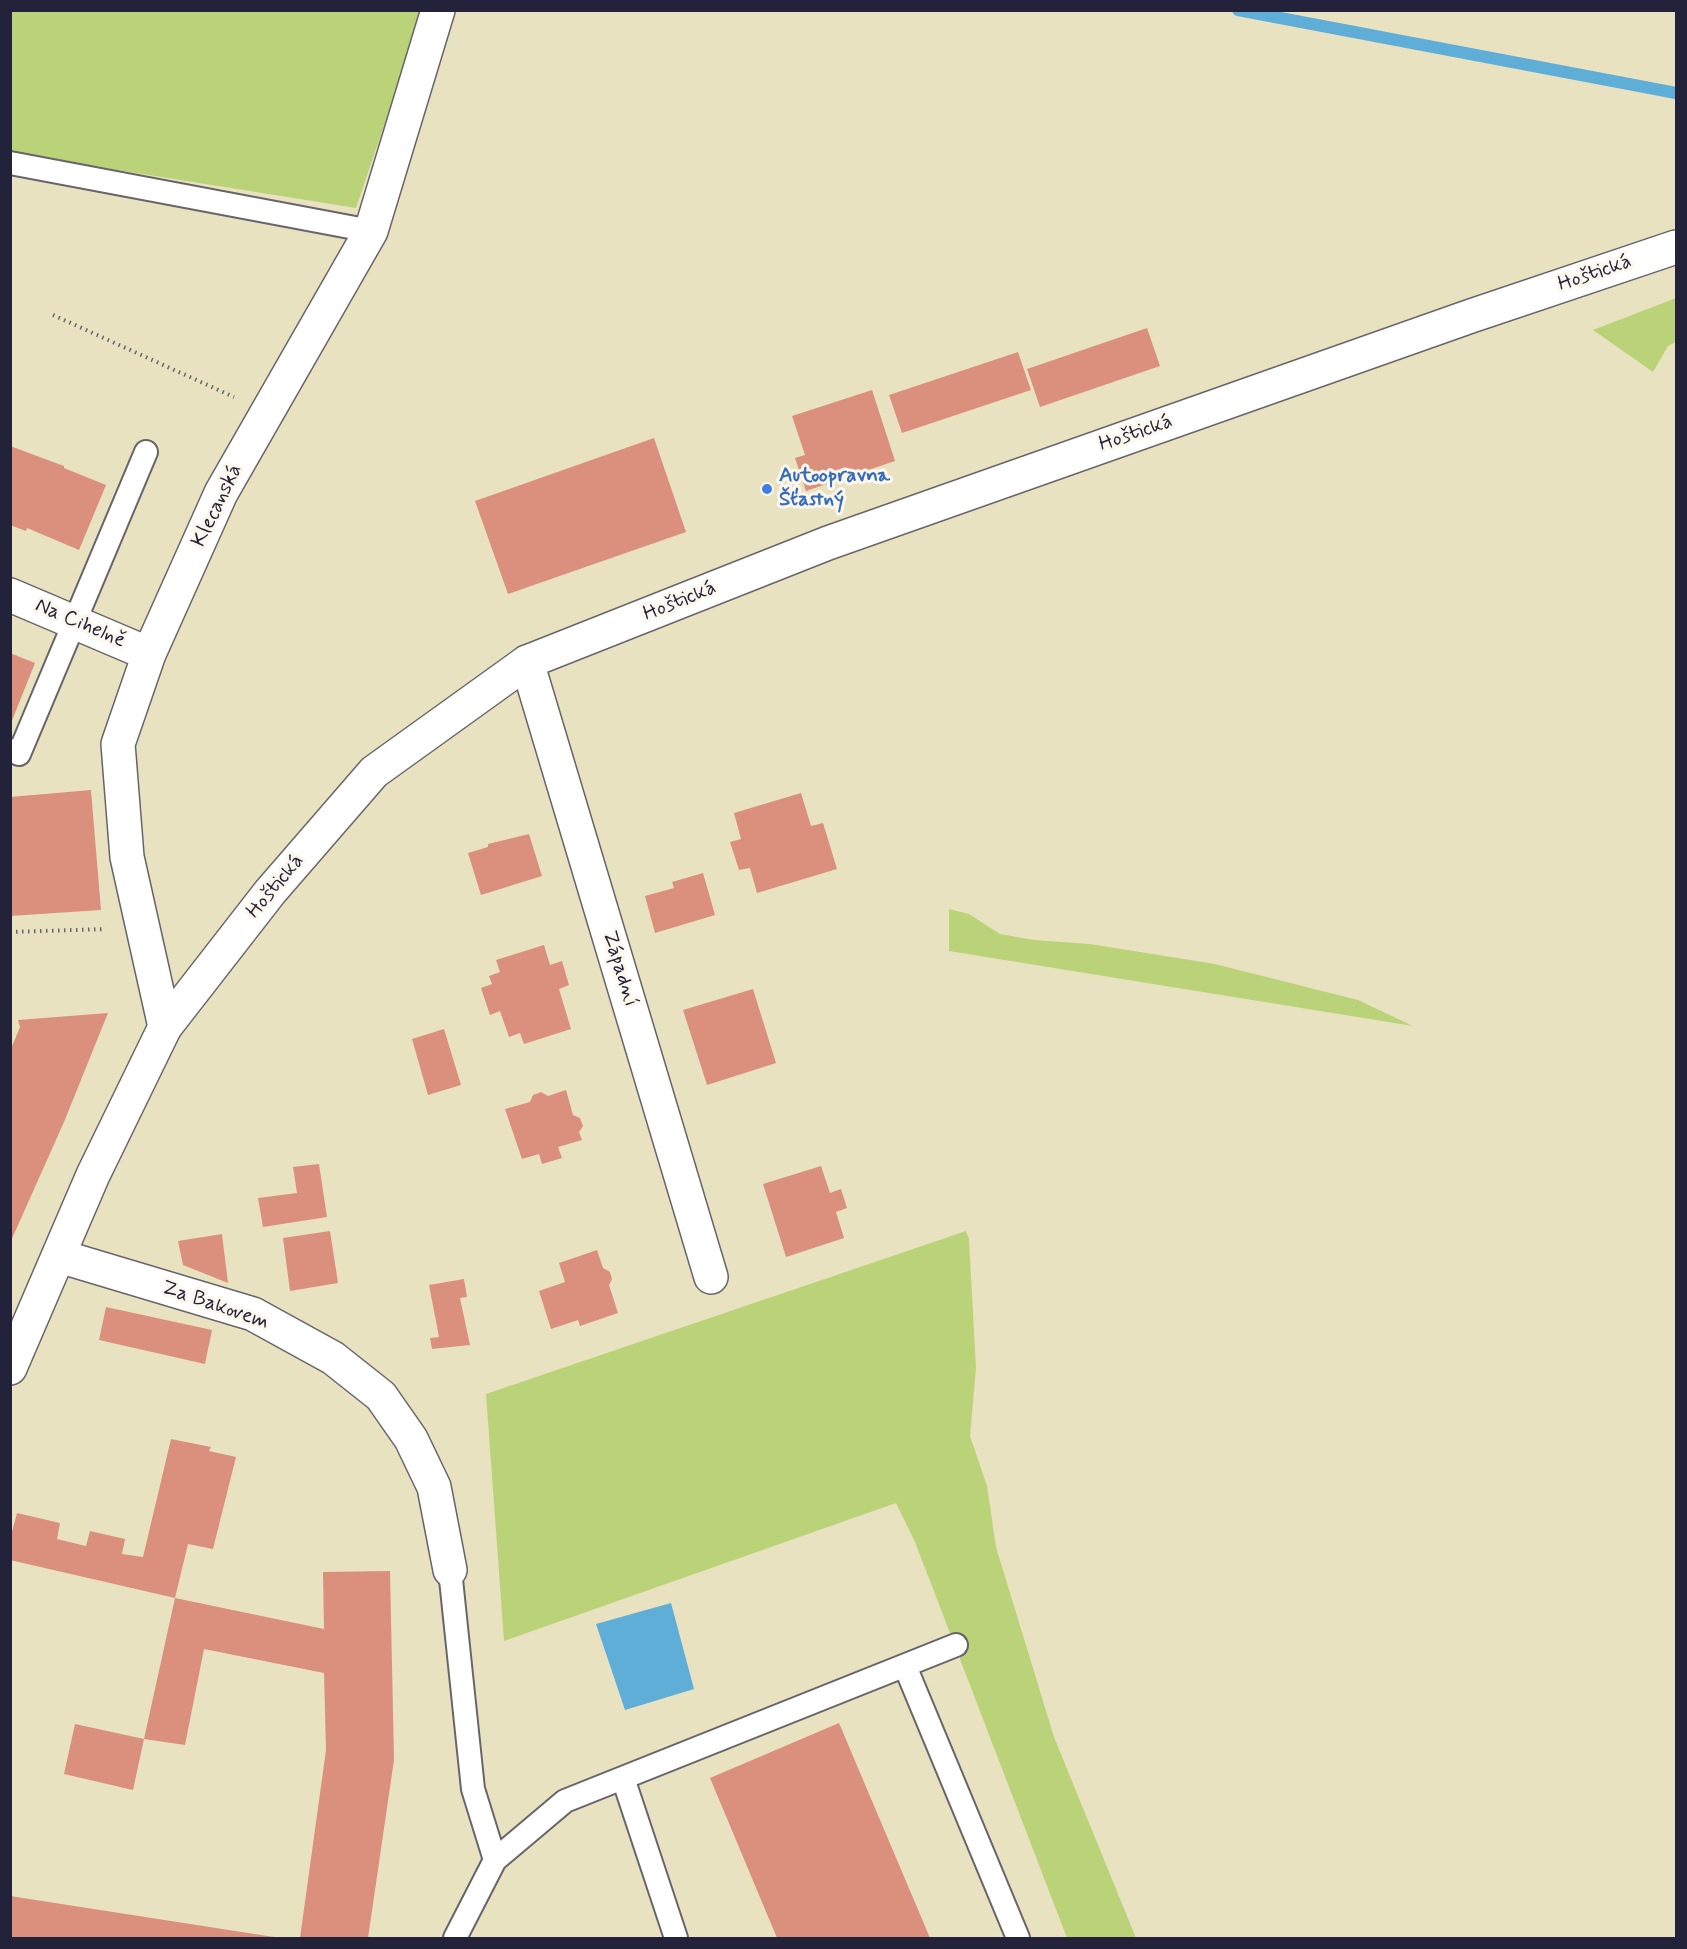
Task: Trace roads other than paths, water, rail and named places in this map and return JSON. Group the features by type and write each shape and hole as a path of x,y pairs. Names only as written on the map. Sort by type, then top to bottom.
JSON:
{"street":[{"name":"Klecanská","path":"165,1027 127,857 118,744 149,654 221,493 371,231 436,19"},
{"name":"Hoštická","path":"10,1368 93,1175 165,1027 270,892 374,771 527,662 828,543 1460,320 1677,247"},
{"name":"Na Cihelně","path":"10,595 149,654"},
{"name":"Západní","path":"527,662 711,1276"},
{"name":"Za Bakovem","path":"59,1256 253,1314 333,1358 381,1396 411,1439 434,1487 450,1570"}],"lane":[{"path":"10,163 371,231"},
{"path":"10,750 19,754 146,452"},
{"path":"450,1570 473,1789 495,1860"},
{"path":"455,1938 495,1860 565,1801 956,1645"},
{"path":"905,1666 1018,1938"},
{"path":"623,1778 676,1938"}],"water":[{"path":"671,1603 694,1689 625,1710 596,1624"}],"waterway":[{"path":"1238,10 1676,93"}],"place":[{"name":"Autoopravna Šťastný","path":"767,489"}]}
